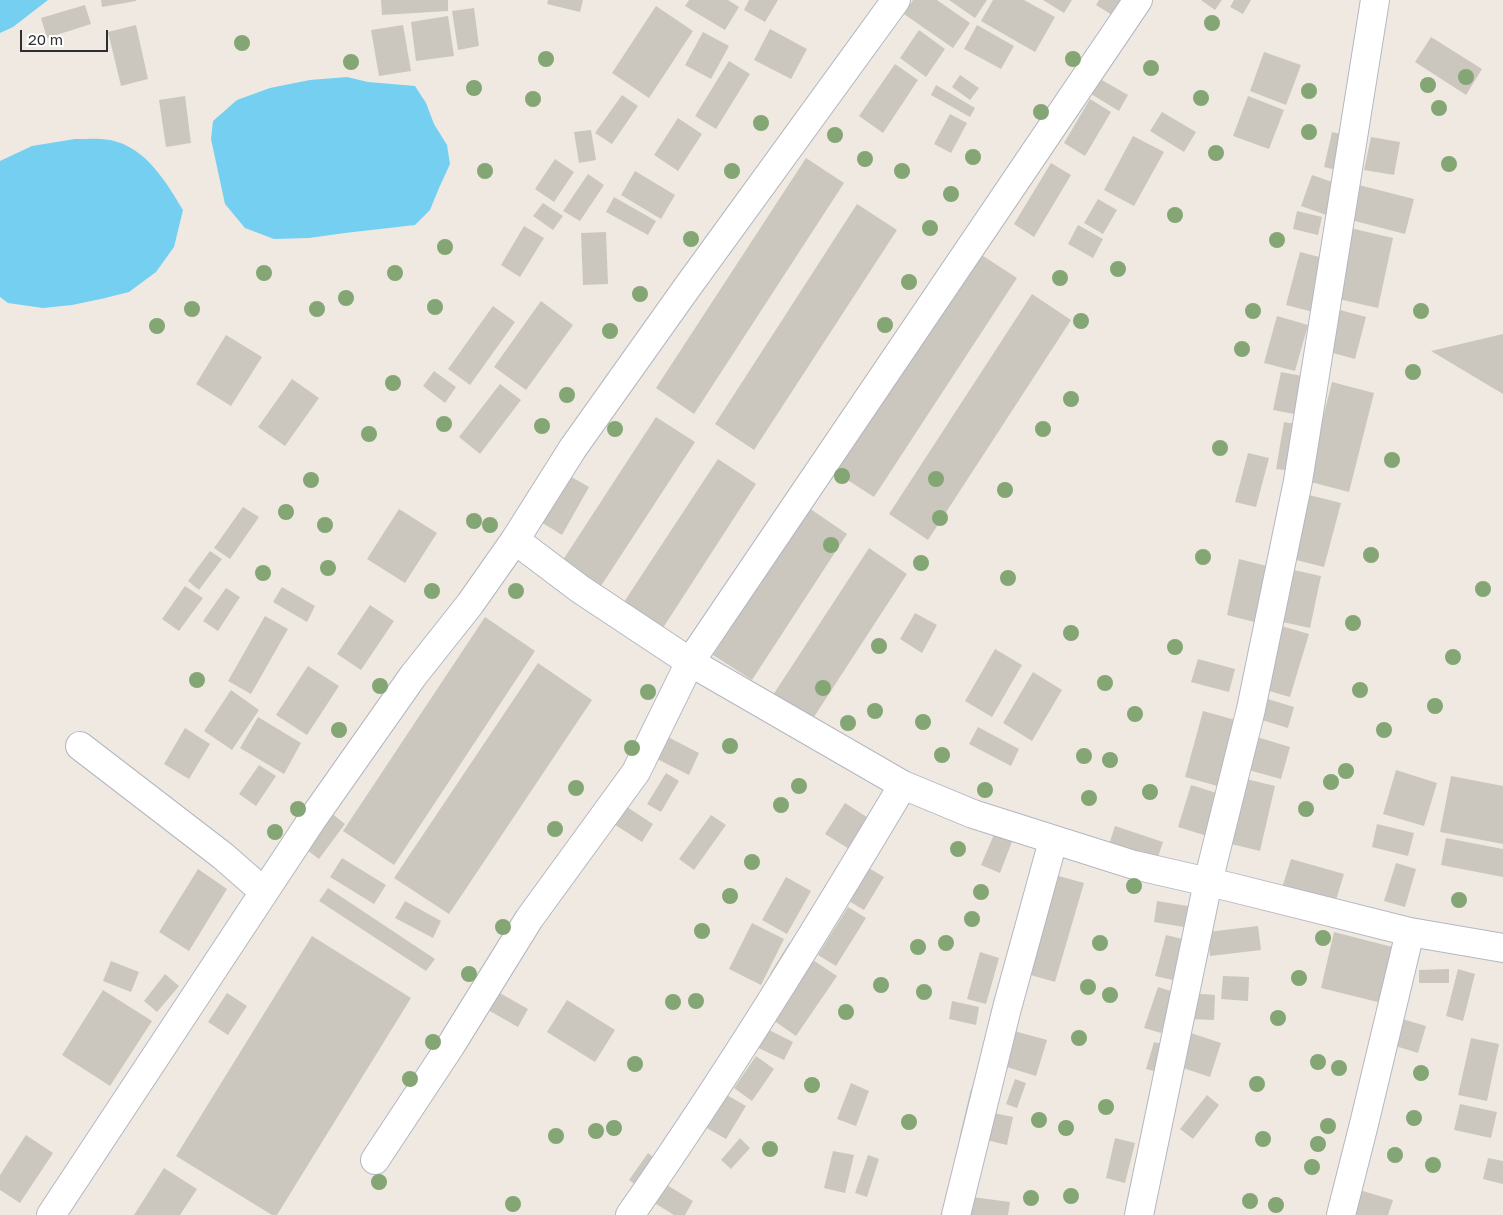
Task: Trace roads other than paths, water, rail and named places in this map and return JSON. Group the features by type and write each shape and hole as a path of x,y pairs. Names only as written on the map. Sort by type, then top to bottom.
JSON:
{"street":[{"path":"51,1215 310,821 413,676 470,604 515,540 579,441 896,0"},
{"path":"375,1160 451,1045 528,919 636,772 690,662 1138,0"},
{"path":"1139,1215 1208,882 1251,709 1298,480 1375,0"},
{"path":"515,540 580,589 690,662 903,785 973,814 1134,865 1410,932 1503,948"},
{"path":"80,746 223,856 263,891"},
{"path":"630,1215 737,1055 831,906 903,785"},
{"path":"956,1215 1007,1008 1053,840"},
{"path":"1341,1215 1410,932"}],"water":[{"path":"0,0 48,0 13,27 0,33"},
{"path":"347,77 368,82 415,86 426,103 434,124 447,145 450,164 430,210 415,225 309,238 274,239 245,228 225,204 211,139 213,121 237,100 270,88 310,80"},
{"path":"75,139 106,139 123,144 134,150 154,167 183,210 174,247 156,272 129,292 72,305 43,308 8,303 0,297 0,161 32,146"}]}
